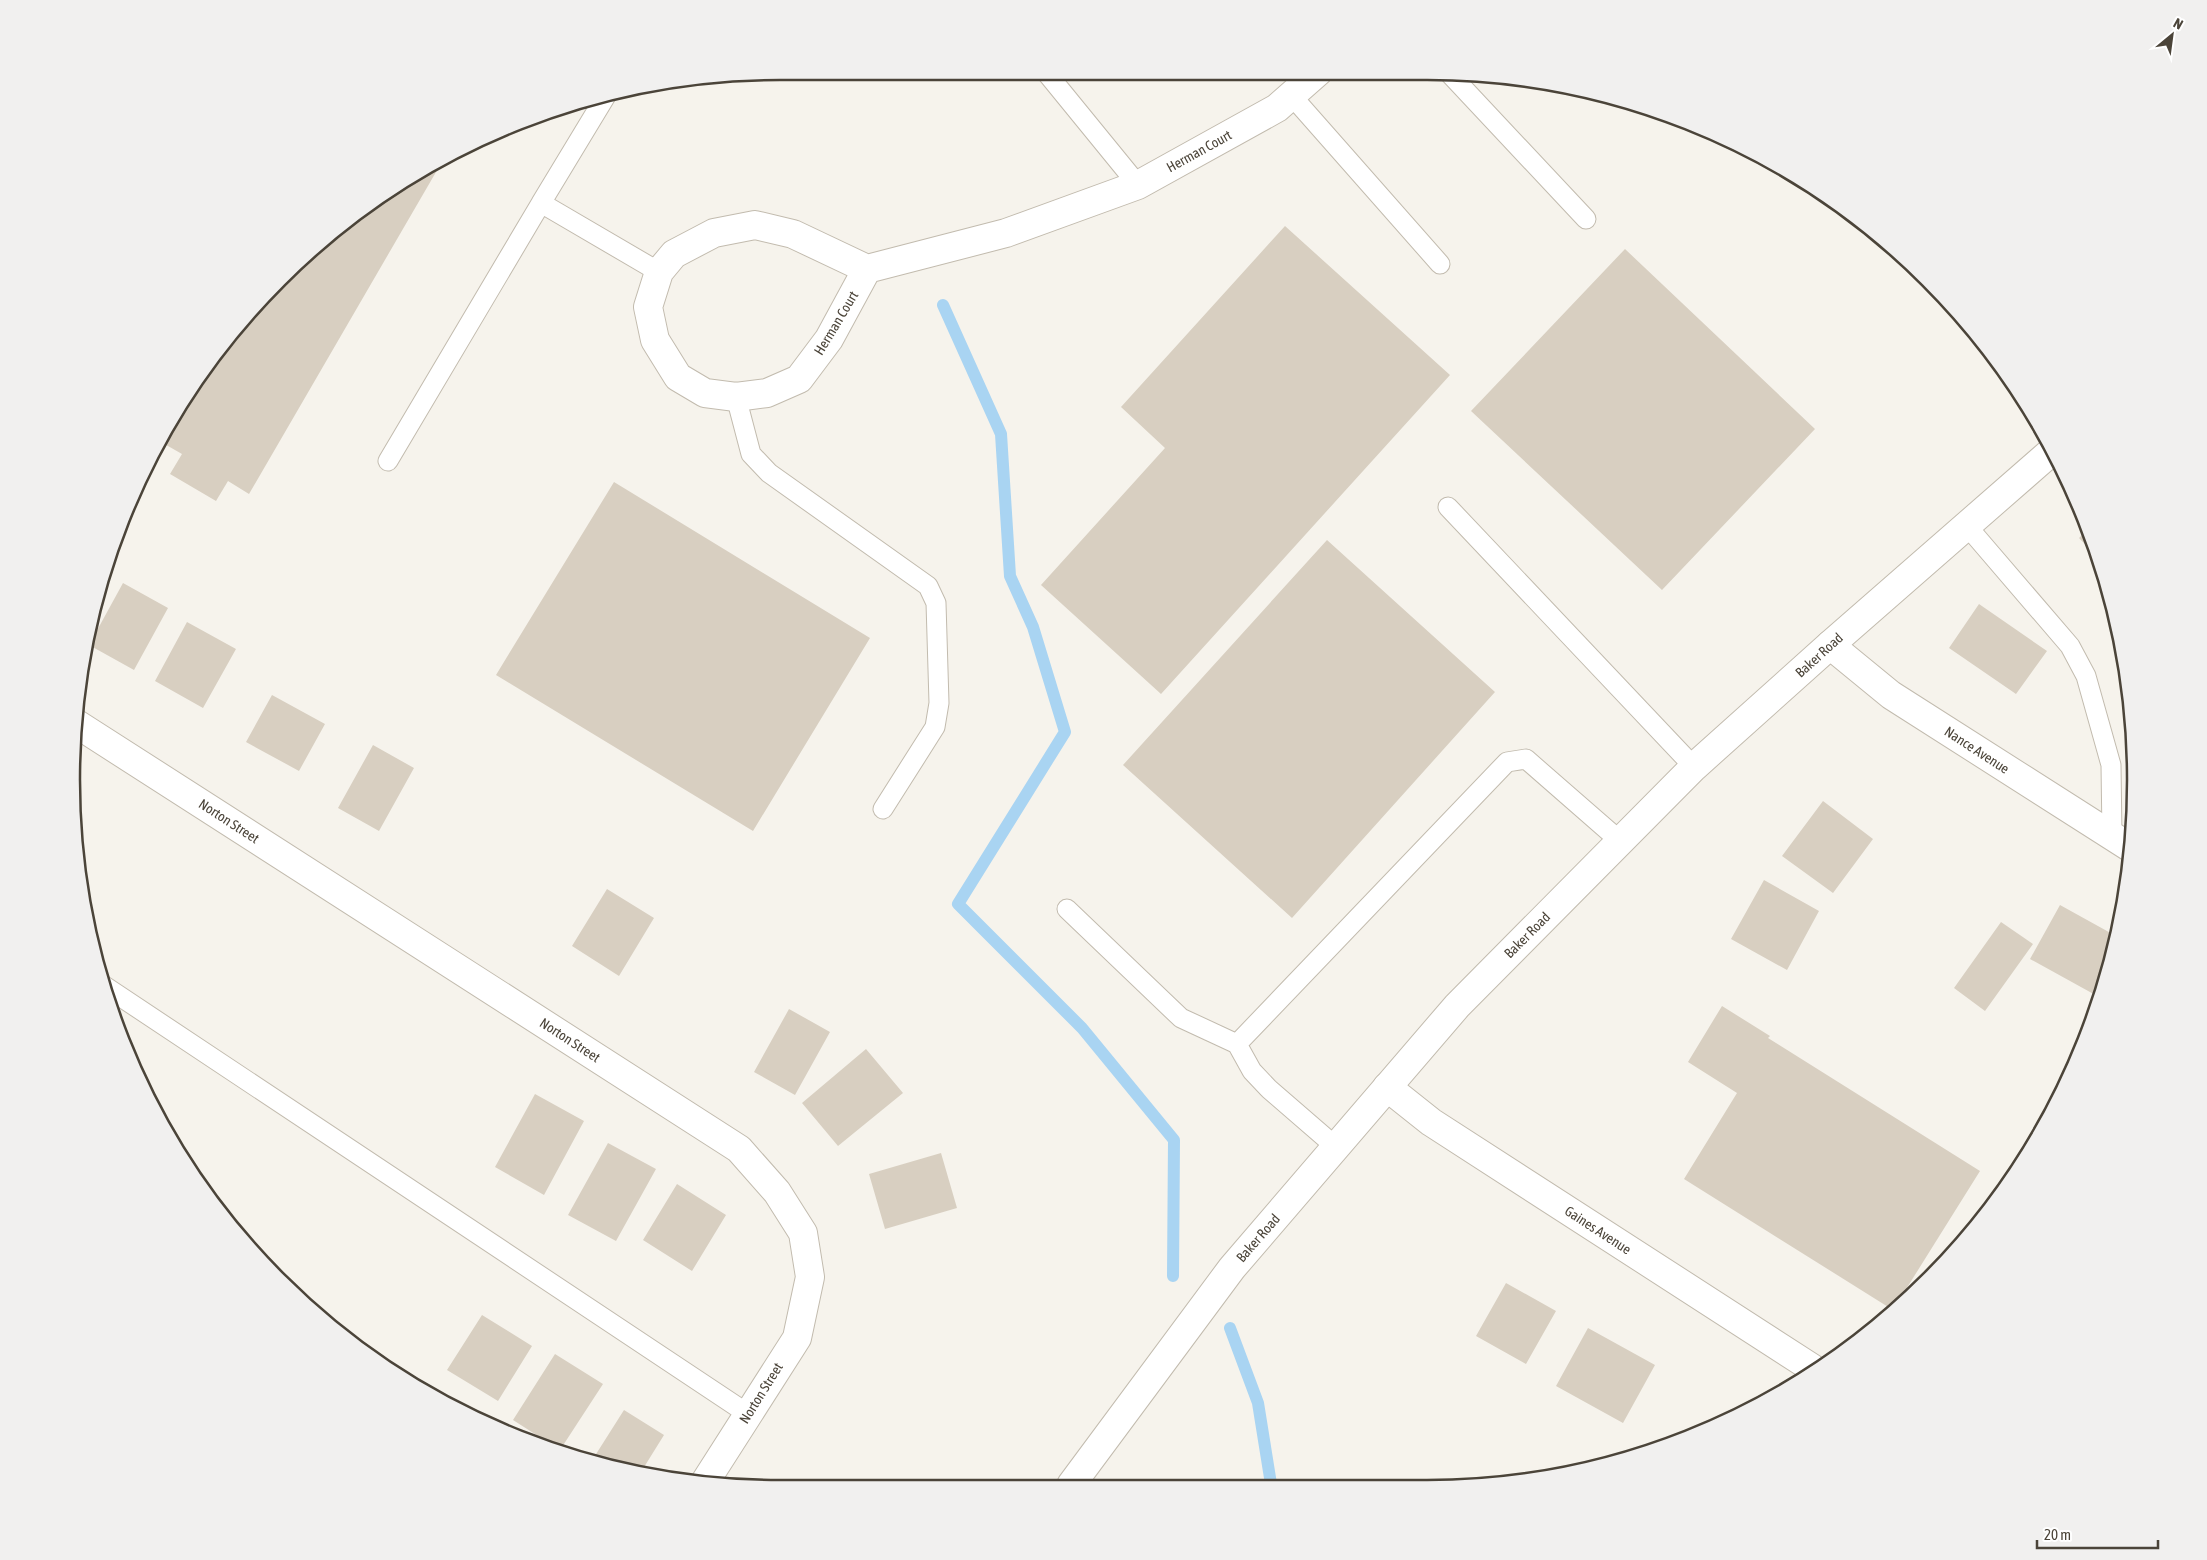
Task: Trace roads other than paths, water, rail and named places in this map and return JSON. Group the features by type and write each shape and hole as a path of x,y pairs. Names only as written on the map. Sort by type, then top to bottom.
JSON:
{"street":[{"name":"Herman Court","path":"867,269 830,340 799,379 767,393 736,398 705,393 678,376 654,340 648,307 659,272 674,254 714,233 756,225 793,234 867,269 1006,233 1138,185 1277,108 1308,80"},
{"name":"Baker Road","path":"1075,1480 1232,1268 1457,1006 1694,767 2047,455"},
{"name":"Nance Avenue","path":"1830,645 1891,695 2121,842"},
{"name":"Norton Street","path":"82,727 739,1149 777,1192 804,1233 810,1277 797,1338 709,1476"},
{"name":"Gaines Avenue","path":"1387,1087 1430,1122 1809,1366"}],"lane":[{"path":"1052,80 1138,185"},
{"path":"1456,81 1586,219"},
{"path":"1291,95 1440,264"},
{"path":"388,461 601,103"},
{"path":"541,203 659,272"},
{"path":"736,398 751,454 769,473 928,586 936,603 939,703 935,726 884,809"},
{"path":"1448,507 1694,767"},
{"path":"1967,526 2070,646 2086,676 2111,765 2121,842"},
{"path":"1237,1044 1507,762 1526,759 1620,841"},
{"path":"1067,909 1181,1018 1237,1044 1252,1072 1336,1147"},
{"path":"113,990 748,1414"}],"waterway":[{"path":"943,305 1001,434 1010,576 1033,627 1065,732 958,904 1082,1028 1174,1140 1173,1276"},
{"path":"1230,1328 1258,1403 1270,1480"}]}
